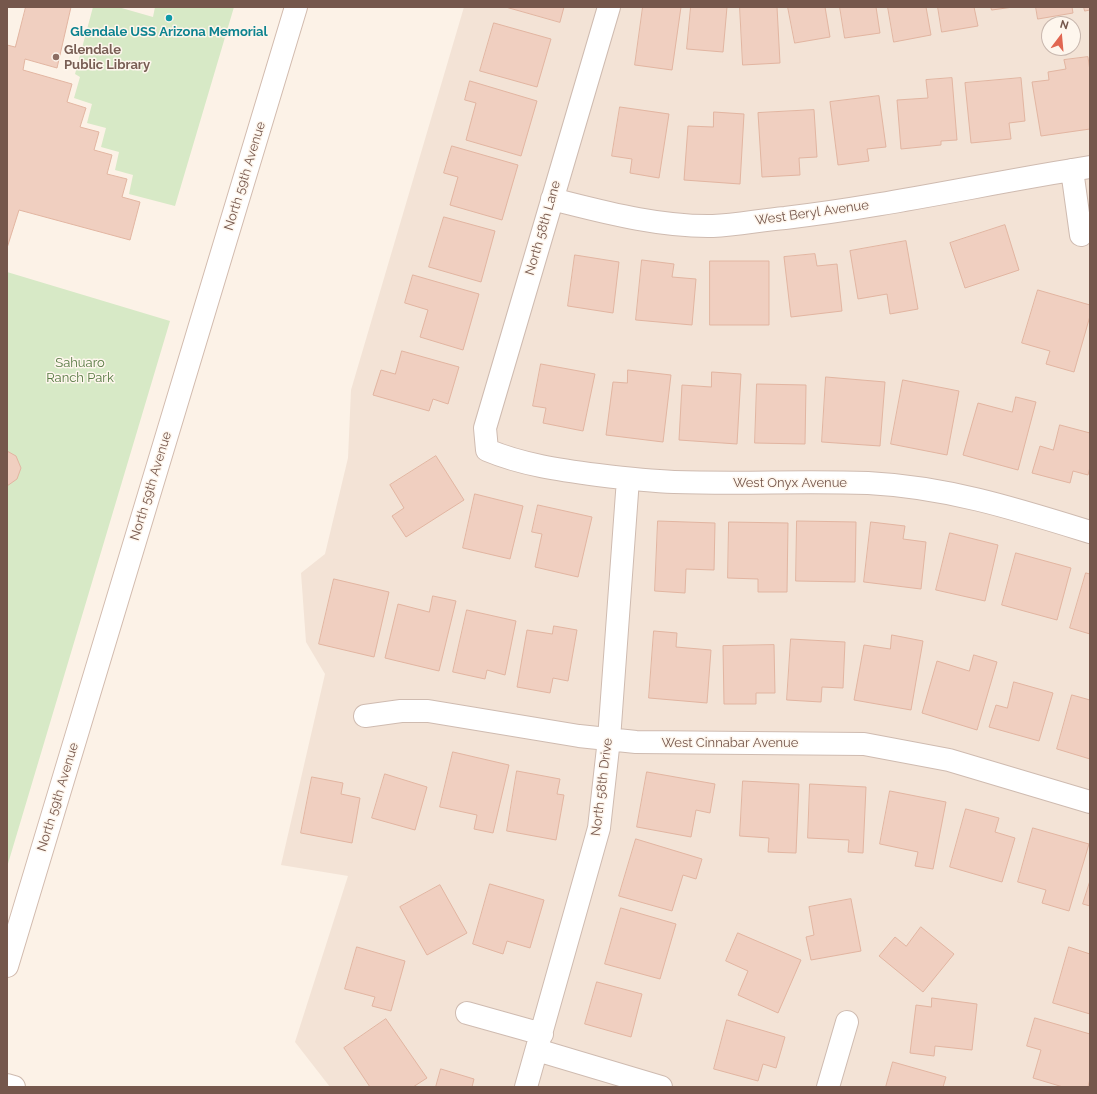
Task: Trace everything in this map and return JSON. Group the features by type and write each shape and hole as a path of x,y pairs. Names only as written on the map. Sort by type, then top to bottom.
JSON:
{"street":[{"name":"North 59th Avenue","path":"7,966 296,7"},
{"name":"North 58th Lane","path":"487,450 485,428 609,7"},
{"name":"West Beryl Avenue","path":"552,199 608,213 663,223 713,226 821,214 981,188 1081,168 1081,235"},
{"name":"West Onyx Avenue","path":"487,450 513,460 565,471 628,479 674,482 869,483 957,493 1009,506 1090,532"},
{"name":"North 58th Drive","path":"526,1087 600,828 609,739 628,479"},
{"name":"West Cinnabar Avenue","path":"365,716 401,711 428,711 636,742 692,744 864,744 949,760 1090,802"},
{"path":"467,1013 539,1042 661,1087"},
{"path":"828,1087 848,1022"},
{"path":"7,1085 14,1087"}],"shaded area":[{"path":"464,7 1090,7 1090,1087 330,1087 295,1042 348,876 281,865 325,674 306,642 301,573 325,554 348,458 351,390"}],"green space":[{"path":"93,7 118,7 153,17 155,7 234,7 175,206 129,194 133,175 115,170 119,152 101,147 106,128 87,123 92,104 74,98 80,77 75,74"},
{"name":"Sahuaro Ranch Park","path":"7,272 170,321 7,867"}],"building":[{"path":"26,7 71,7 57,68 25,59 23,70 72,84 67,102 86,108 80,127 99,132 94,150 112,155 107,174 127,179 122,197 140,202 130,240 19,210 7,248 7,45 15,47"},
{"path":"506,7 564,7 560,22"},
{"path":"643,7 681,7 672,70 635,65"},
{"path":"691,7 727,7 723,52 687,49"},
{"path":"740,7 777,7 780,63 743,65"},
{"path":"788,7 825,7 830,37 795,43"},
{"path":"840,7 876,7 880,33 845,38"},
{"path":"888,7 926,7 931,35 894,42"},
{"path":"938,7 974,7 978,26 942,32"},
{"path":"991,7 1013,7 992,10"},
{"path":"1036,7 1072,7 1073,13 1056,16 1041,16 1041,18 1038,19"},
{"path":"1084,7 1090,7 1090,10 1085,11"},
{"path":"494,23 551,39 537,87 480,71"},
{"path":"1088,57 1090,71 1090,129 1041,136 1032,82 1049,80 1048,72 1066,69 1064,60"},
{"path":"952,78 957,140 941,141 941,145 901,149 897,100 928,98 926,80"},
{"path":"1021,78 1025,121 1009,123 1011,139 971,143 965,83"},
{"path":"470,81 537,101 521,156 466,140 476,103 465,100"},
{"path":"879,96 886,147 867,149 869,161 838,165 830,102"},
{"path":"620,107 669,114 659,178 630,173 632,159 612,156"},
{"path":"814,110 817,157 799,158 800,175 762,177 758,113"},
{"path":"714,112 744,114 740,184 684,180 688,126 713,127"},
{"path":"452,146 518,165 502,220 450,205 458,177 444,173"},
{"path":"444,217 495,231 481,282 429,267"},
{"path":"1005,225 1019,270 965,288 950,243"},
{"path":"906,241 918,309 890,314 887,294 858,299 850,251"},
{"path":"815,254 817,266 837,264 842,311 791,317 784,257"},
{"path":"575,255 619,262 613,313 568,306"},
{"path":"642,260 674,264 672,277 696,279 692,325 636,320"},
{"path":"710,261 769,261 769,325 710,325"},
{"path":"413,275 479,294 463,350 420,337 428,310 405,303"},
{"path":"1038,290 1090,305 1090,316 1074,372 1046,364 1050,351 1022,343"},
{"path":"402,351 459,367 448,404 433,399 429,411 373,395 381,370 395,374"},
{"path":"541,364 595,374 583,431 543,423 546,408 533,406"},
{"path":"628,370 671,375 663,442 606,435 613,382 627,383"},
{"path":"712,372 741,374 737,444 679,440 682,385 711,387"},
{"path":"826,377 885,382 880,446 822,442"},
{"path":"903,380 959,391 947,455 891,444"},
{"path":"757,384 806,385 805,444 755,443"},
{"path":"1016,397 1036,402 1018,470 963,455 978,403 1012,412"},
{"path":"1060,425 1090,433 1090,467 1088,475 1073,471 1070,483 1032,473 1040,446 1053,450"},
{"path":"7,451 16,456 21,468 17,479 7,486"},
{"path":"436,456 464,500 406,537 392,516 404,508 390,485"},
{"path":"475,494 523,506 510,559 463,548"},
{"path":"538,505 592,517 578,577 535,567 542,534 532,532"},
{"path":"658,521 715,523 714,570 686,569 685,593 655,591"},
{"path":"797,521 856,522 855,582 796,581"},
{"path":"729,522 788,523 787,592 758,592 758,579 728,578"},
{"path":"871,522 905,526 903,539 926,542 921,589 864,582"},
{"path":"950,533 998,545 985,601 936,590"},
{"path":"1016,553 1071,568 1057,620 1002,605"},
{"path":"1086,573 1090,574 1090,634 1070,628"},
{"path":"334,579 389,592 374,657 319,644"},
{"path":"433,596 456,601 439,671 385,658 398,604 429,612"},
{"path":"467,610 516,621 505,675 487,670 485,679 453,672"},
{"path":"554,626 577,630 568,681 553,678 550,693 517,687 527,630 552,634"},
{"path":"654,631 677,633 676,647 711,650 707,703 649,698"},
{"path":"892,635 923,641 911,710 854,700 864,645 890,649"},
{"path":"791,639 845,642 843,688 822,687 821,702 787,700"},
{"path":"774,645 775,693 756,693 756,704 724,704 723,646"},
{"path":"974,655 997,662 977,730 922,713 937,661 969,671"},
{"path":"1014,682 1053,693 1039,741 989,727 996,705 1007,708"},
{"path":"1072,695 1090,700 1090,759 1057,749"},
{"path":"453,752 509,765 493,833 474,829 477,815 440,807"},
{"path":"517,771 560,779 557,794 564,795 556,840 507,831"},
{"path":"647,772 715,784 710,813 696,810 691,837 637,827"},
{"path":"385,774 427,787 415,830 372,818"},
{"path":"312,777 343,783 341,794 360,798 352,843 301,833"},
{"path":"743,781 799,784 796,853 768,852 769,838 740,836"},
{"path":"810,784 866,787 863,853 848,852 849,840 808,838"},
{"path":"890,791 946,802 933,869 915,866 918,852 880,844"},
{"path":"966,809 999,818 995,832 1015,838 1002,882 950,867"},
{"path":"1033,828 1089,844 1069,911 1042,903 1046,890 1018,882"},
{"path":"636,839 702,859 696,879 683,875 672,911 619,896"},
{"path":"1090,881 1090,906 1083,904"},
{"path":"490,884 544,900 530,948 507,941 503,954 473,944"},
{"path":"440,885 467,933 427,955 400,907"},
{"path":"851,899 861,951 811,960 806,937 814,935 809,907"},
{"path":"621,908 676,924 660,979 605,964"},
{"path":"921,927 954,954 923,992 879,956 895,937 906,946"},
{"path":"738,933 801,960 778,1013 738,995 748,971 726,961"},
{"path":"357,947 405,961 391,1011 372,1006 375,997 345,989"},
{"path":"1069,947 1090,954 1090,1014 1053,1003"},
{"path":"597,982 642,994 631,1037 585,1024"},
{"path":"932,998 977,1004 972,1050 935,1046 934,1056 910,1053 916,1005 931,1007"},
{"path":"1035,1018 1090,1034 1090,1079 1088,1087 1063,1087 1033,1078 1041,1050 1027,1046"},
{"path":"386,1019 427,1078 413,1087 370,1087 344,1048"},
{"path":"727,1020 785,1037 776,1068 763,1064 758,1081 714,1069"},
{"path":"893,1062 946,1077 943,1087 886,1087"},
{"path":"441,1069 474,1079 472,1087 436,1087"}],"place":[{"name":"Glendale USS Arizona Memorial","path":"169,18"},
{"name":"Glendale Public Library","path":"56,57"}]}
